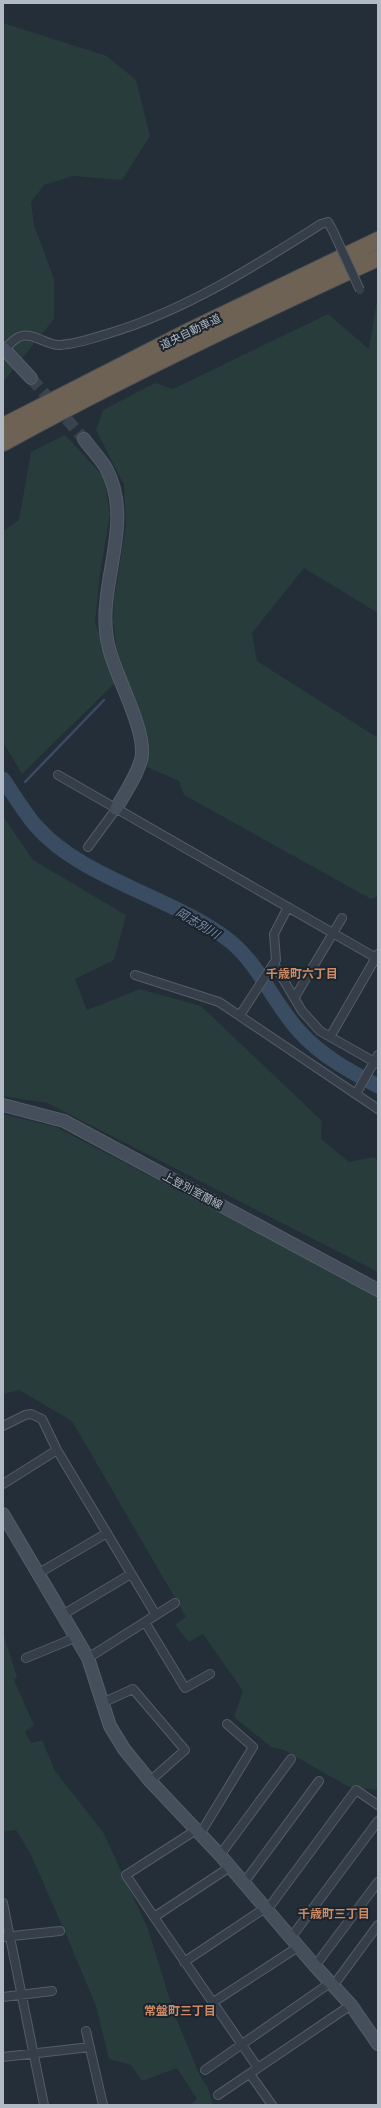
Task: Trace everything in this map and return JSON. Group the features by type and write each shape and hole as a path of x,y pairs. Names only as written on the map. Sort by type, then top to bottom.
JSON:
{"highway":[{"name":"道央自動車道","path":"3,426 187,332 378,240"},
{"name":"道央自動車道","path":"3,443 195,343 378,258"}],"street":[{"path":"31,378 4,348 20,337 29,336 46,343 59,345 83,342 119,331 200,296 249,269 321,224 328,222 360,290"},
{"path":"84,440 106,468 119,513 106,605 105,627 109,648 142,740 142,756 138,768 116,808 88,847"},
{"path":"58,775 377,957 330,1037"},
{"path":"240,1015 276,960 274,934 288,907"},
{"path":"295,997 342,918"},
{"path":"273,966 295,997 302,1011 320,1031 377,1060 358,1091"},
{"path":"135,975 219,1002 358,1091 378,1110"},
{"name":"上登別室蘭線","path":"3,1105 64,1121 378,1290"},
{"path":"3,1426 24,1415 38,1416 42,1420 57,1450 156,1615"},
{"path":"3,1484 57,1450"},
{"path":"3,1514 64,1614 88,1658 110,1726 124,1749 150,1781 220,1855 294,1943 351,2004 378,2044"},
{"path":"39,1574 107,1533"},
{"path":"64,1614 131,1574"},
{"path":"88,1658 175,1603"},
{"path":"145,1622 185,1688 210,1674"},
{"path":"26,1658 77,1637"},
{"path":"102,1703 133,1689 185,1750 150,1781"},
{"path":"227,1724 253,1747 198,1832 126,1876 258,2068"},
{"path":"220,1855 291,1759"},
{"path":"243,1884 320,1781"},
{"path":"184,1962 266,1909 356,1790 378,1805"},
{"path":"212,2003 294,1943 378,1822"},
{"path":"154,1917 230,1868"},
{"path":"315,1966 378,1882"},
{"path":"3,1903 6,1937 21,1994 44,2105"},
{"path":"205,2070 332,1985 378,1925"},
{"path":"6,1937 60,1931"},
{"path":"3,1997 52,1991"},
{"path":"218,2095 351,2004"},
{"path":"86,2031 103,2105"},
{"path":"3,2057 90,2047"},
{"path":"250,2074 272,2105"}],"green space":[{"path":"3,23 107,56 136,80 150,136 122,180 73,176 44,185 31,202 34,225 54,279 54,319 3,382"},
{"path":"377,300 378,613 304,568 252,633 257,661 378,738 378,896 371,899 184,795 179,781 147,767 147,738 117,650 113,623 114,600 126,525 124,485 96,430 103,410 155,383 173,389 328,314 369,349"},
{"path":"65,435 104,477 110,514 100,574 95,623 117,681 22,774 3,742 3,531 19,520 31,452"},
{"path":"3,816 33,860 126,915 114,960 75,979 87,1010 140,989 201,1006 322,1121 321,1139 349,1162 374,1157 378,1160 378,1272 47,1103 3,1096"},
{"path":"3,1114 56,1127 378,1295 378,1790 349,1787 284,1750 271,1747 234,1717 243,1691 203,1634 189,1642 175,1625 186,1617 72,1421 19,1390 3,1394"},
{"path":"3,1633 17,1677 14,1680 34,1725 25,1732 31,1743 42,1740 55,1771 103,1832 148,1929 174,2013 200,2076 208,2088 213,2105 190,2105 197,2099 177,2068 142,2081 131,2065 109,2059 96,2006 30,1853 16,1830 3,1832"}],"waterway":[{"path":"25,782 104,700"},
{"name":"岡志別川","path":"3,779 36,826 56,845 78,861 104,875 184,912 231,942 250,962 290,1020 307,1040 336,1062 378,1086"}],"tunnel":[{"path":"31,378 84,439"}],"district":[{"name":"千歳町六丁目","path":"302,973"},
{"name":"千歳町三丁目","path":"334,1913"},
{"name":"常盤町三丁目","path":"180,2010"}]}
